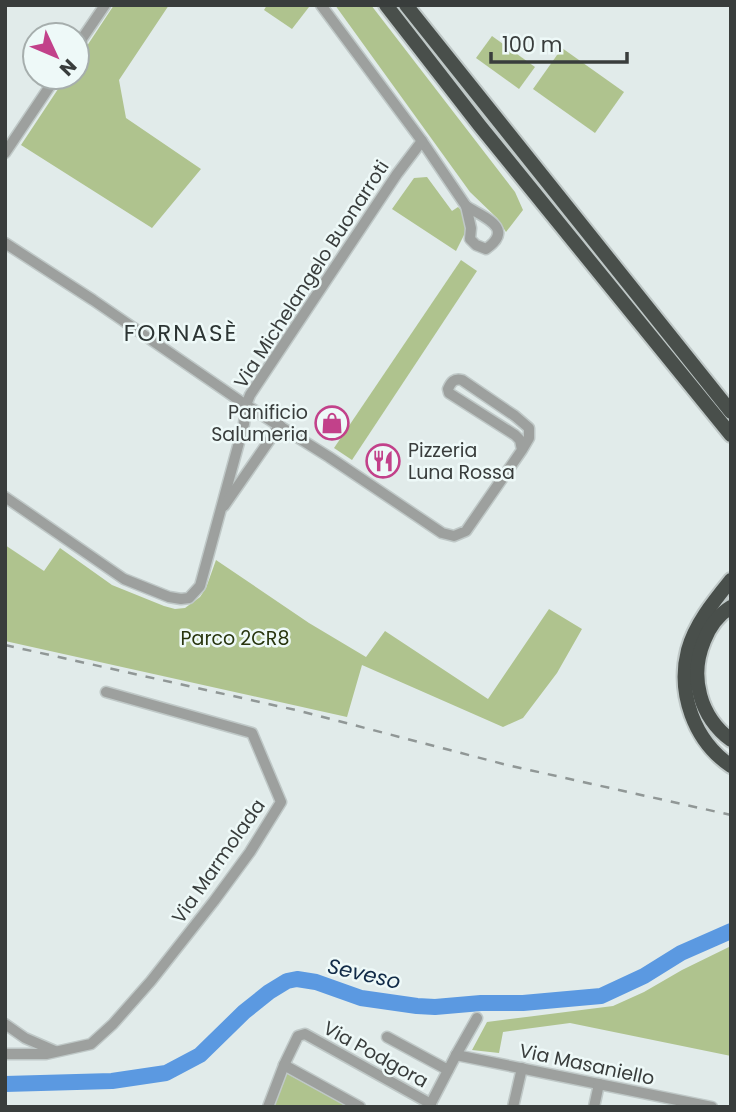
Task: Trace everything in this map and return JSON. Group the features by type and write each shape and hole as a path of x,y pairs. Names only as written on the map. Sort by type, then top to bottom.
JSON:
{"highway":[{"path":"386,5 480,126 731,435"},
{"path":"406,5 731,412"},
{"path":"708,407 731,443"},
{"path":"731,580 699,624 688,649 684,675 687,706 698,731 710,747 731,766"},
{"path":"731,607 725,610 709,630 699,653 696,677 701,701 711,721 731,740"},
{"path":"687,706 702,728 731,754"}],"street":[{"path":"91,26 105,5"},
{"path":"321,5 422,141 466,206"},
{"path":"5,153 47,91"},
{"name":"Via Michelangelo Buonarroti","path":"5,497 124,579 169,597 189,598 200,586 250,395 397,174 422,141"},
{"path":"5,243 442,533 454,536 466,531 522,450 529,438 529,428 515,416 462,380 454,380 448,389 449,393 515,435 520,440 522,450"},
{"name":"Via Michelangelo Buonarroti","path":"219,512 280,425"},
{"name":"Via Marmolada","path":"5,1054 46,1054 91,1044 113,1024 214,901 250,852 281,802 253,733 106,692"},
{"path":"430,1105 477,1018"},
{"path":"5,1024 25,1038 56,1051"},
{"name":"Via Podgora","path":"268,1107 298,1036 305,1034 430,1105"},
{"path":"387,1037 448,1070"},
{"name":"Via Masaniello","path":"456,1055 712,1107"},
{"path":"284,1065 360,1107"},
{"path":"513,1107 522,1068"},
{"path":"594,1107 599,1084"}],"green space":[{"path":"114,5 169,5 119,80 126,118 201,169 152,228 21,145 57,91 91,91 91,40"},
{"path":"267,5 309,7 292,29 264,10"},
{"path":"335,5 371,5 515,192 523,210 506,232 497,218 470,192"},
{"path":"492,36 535,67 519,89 476,58"},
{"path":"562,48 624,92 595,133 533,89"},
{"path":"427,177 452,211 458,207 465,214 466,231 456,251 392,209 414,178"},
{"path":"461,260 477,271 352,460 334,448"},
{"name":"Parco 2CR8","path":"5,545 44,571 60,548 112,585 175,609 185,608 200,597 216,560 309,623 366,657 385,631 488,699 549,609 582,629 557,673 523,718 503,727 362,665 347,717 5,641"},
{"path":"731,946 731,1056 570,1023 503,1032 499,1053 472,1050 487,1022 613,1006"},
{"path":"286,1073 348,1107 272,1107"}],"waterway":[{"name":"Seveso","path":"5,1084 112,1081 166,1073 200,1055 244,1012 287,981 297,979 316,982 361,998 435,1007 601,996 644,976 681,953 731,931"}],"railway":[{"path":"5,645 300,711 507,765 731,815"}],"place":[{"name":"Panificio Salumeria","path":"332,423"},
{"name":"Pizzeria Luna Rossa","path":"383,461"}],"district":[{"name":"FORNASÈ","path":"181,333"}]}
